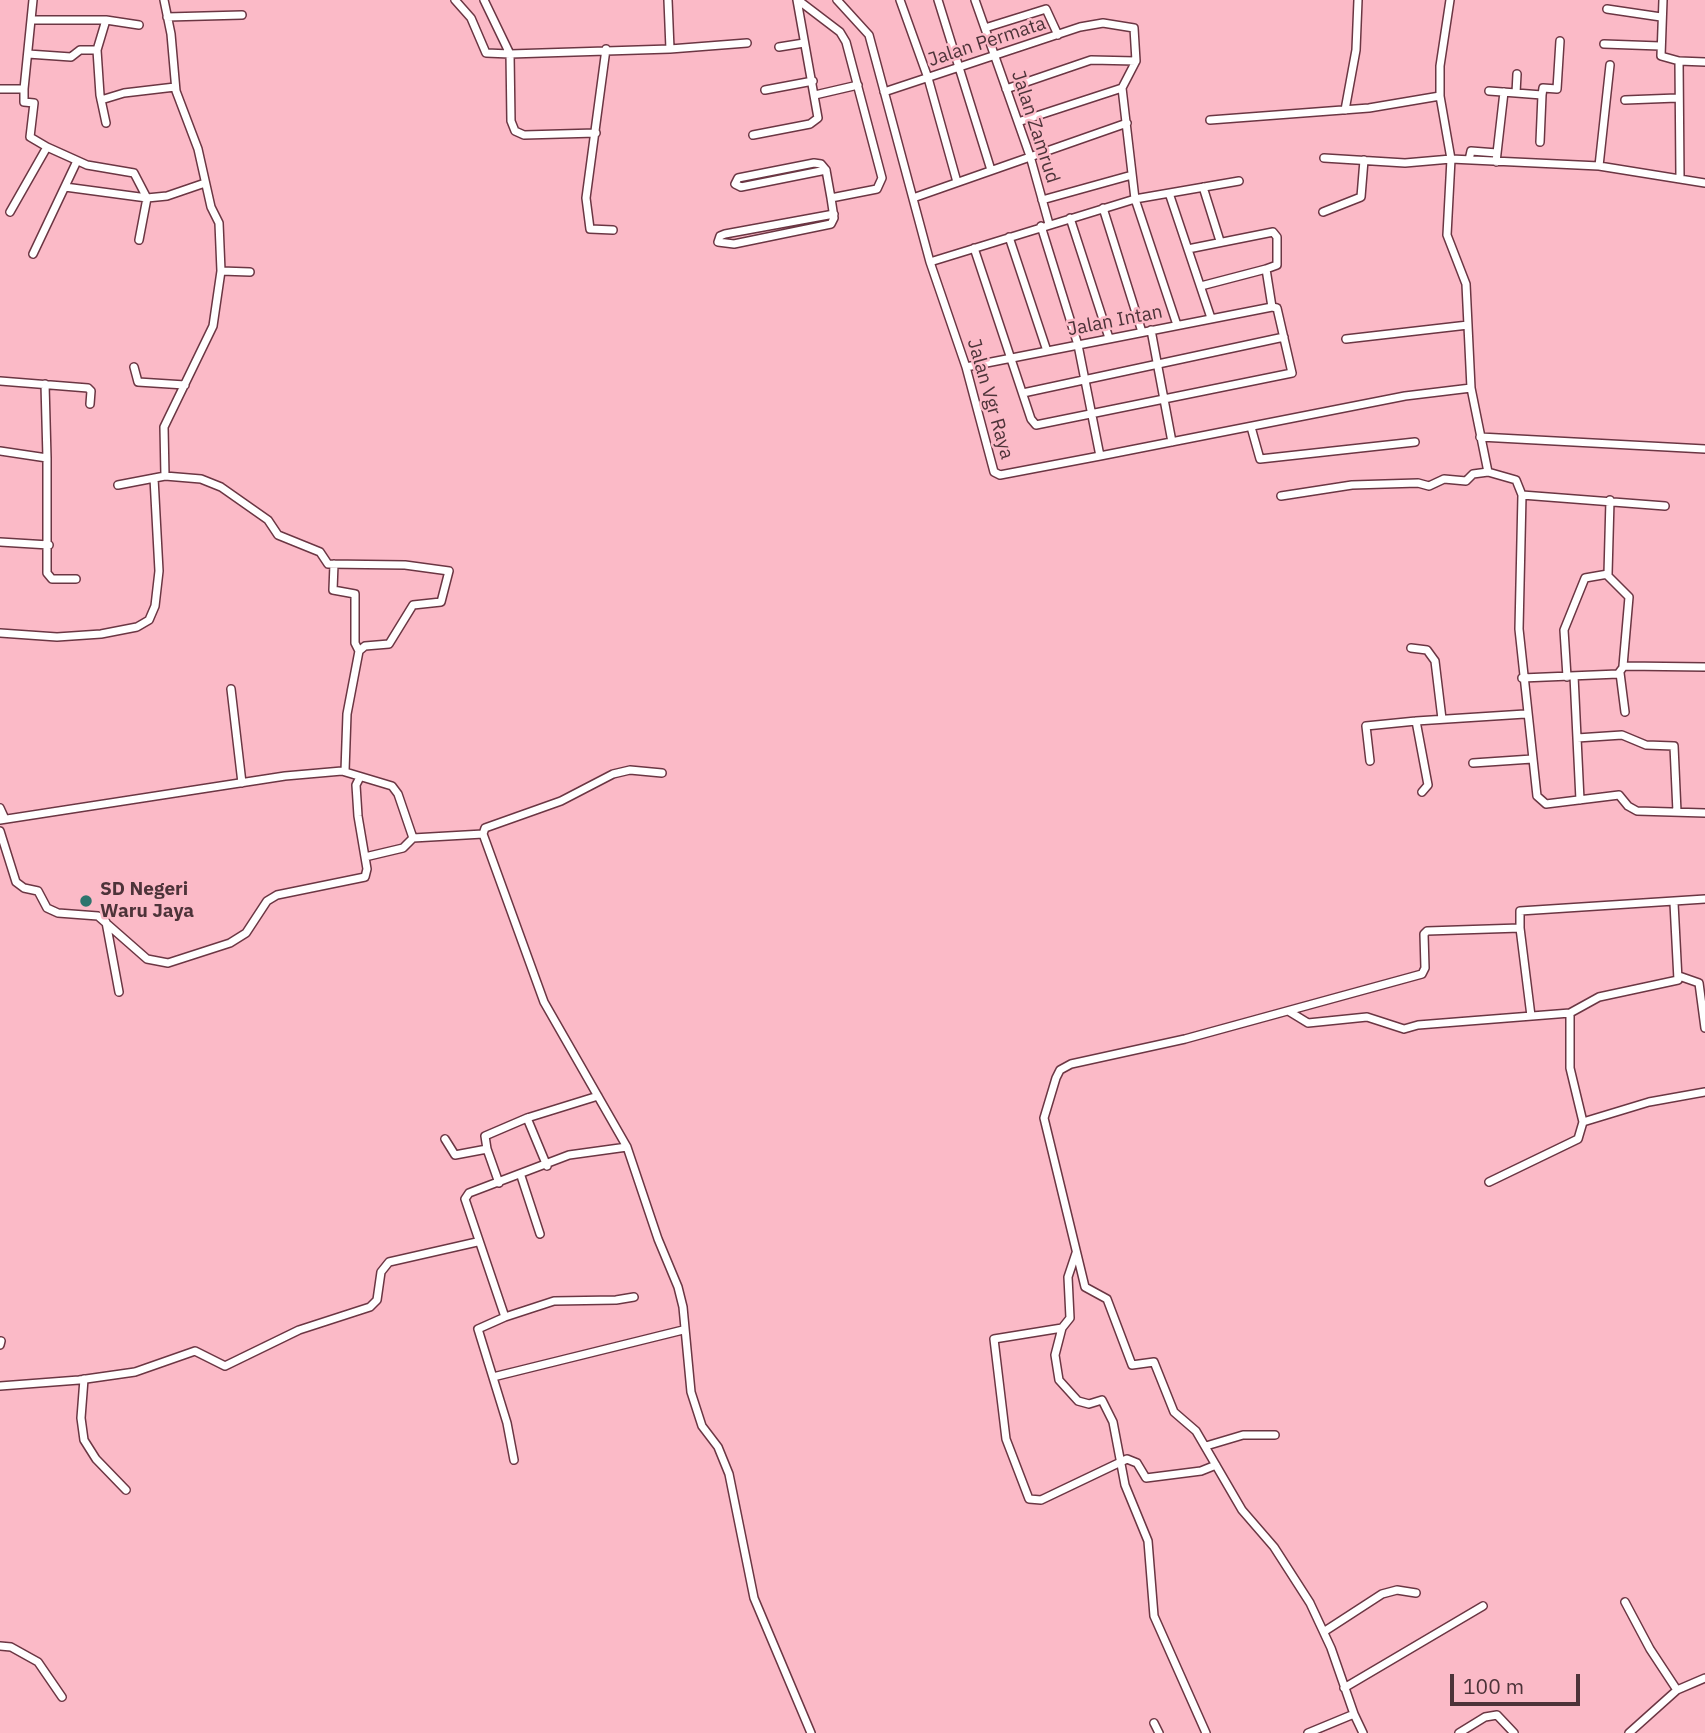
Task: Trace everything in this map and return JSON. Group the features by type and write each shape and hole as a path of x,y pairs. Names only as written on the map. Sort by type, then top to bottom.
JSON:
{"street":[{"path":"33,0 24,89 24,102 34,103 30,137 77,161 134,173 147,198 139,240"},
{"path":"164,0 175,88 183,117 198,149 205,183 219,223 221,271 213,326 185,385 176,397 164,427 164,476"},
{"path":"455,0 471,18 486,53 606,49 656,51 747,43"},
{"path":"484,0 510,54 511,121 514,131 524,135 596,133"},
{"path":"668,0 670,49"},
{"path":"753,135 815,122 818,112 797,0"},
{"path":"797,0 844,36 882,183 872,191 831,198"},
{"path":"840,3 850,0"},
{"path":"900,0 928,78 957,182"},
{"path":"937,0 961,68 990,170"},
{"name":"Jalan Zamrud","path":"975,0 1030,156 1042,200 1045,225 1078,345 1083,382 1100,456"},
{"path":"1345,110 1356,50 1357,0"},
{"path":"1450,0 1441,52 1440,96 1451,159 1447,235 1448,244 1464,275 1471,387 1488,472"},
{"path":"1663,0 1661,56 1679,61 1705,62"},
{"name":"Jalan Vgr Raya","path":"840,3 869,35 930,262 966,367 994,472 1000,475 1405,396 1471,387"},
{"path":"985,28 1046,9 1058,36"},
{"path":"1607,9 1661,17"},
{"path":"167,17 242,15"},
{"path":"32,20 106,20 139,25"},
{"path":"106,20 97,50 101,100 106,123"},
{"name":"Jalan Permata","path":"884,92 1103,23 1132,27 1136,30 1136,61"},
{"path":"1540,142 1542,95 1544,88 1557,89 1560,41"},
{"path":"779,47 804,43"},
{"path":"1604,44 1660,46"},
{"path":"606,49 596,133 587,179 587,223 590,229 613,229"},
{"path":"28,54 71,57 80,50 97,50"},
{"path":"1006,89 1091,60 1136,61 1122,88 1135,199 1177,325"},
{"path":"1679,61 1677,98 1680,177"},
{"path":"1598,166 1610,65"},
{"path":"1516,93 1517,74"},
{"path":"765,90 813,81"},
{"path":"815,95 858,85"},
{"path":"101,100 124,93 175,88"},
{"path":"1018,122 1122,88"},
{"path":"0,89 24,89"},
{"path":"1489,91 1542,95"},
{"path":"1496,162 1504,92"},
{"path":"1210,120 1345,110 1440,96"},
{"path":"1625,100 1677,98"},
{"path":"913,198 1127,123"},
{"path":"10,212 47,147"},
{"path":"1469,160 1471,151 1497,153"},
{"path":"1324,158 1405,163 1451,159 1598,166 1705,183"},
{"path":"1323,212 1362,197 1364,160"},
{"path":"33,254 77,161"},
{"path":"826,170 741,187 735,184 738,178 814,163 821,164 826,170 834,214 833,221 827,226 734,244 718,242 720,236 725,234 834,214"},
{"path":"1042,200 1132,175"},
{"path":"930,262 1135,199 1238,181"},
{"path":"65,187 147,198 167,196 205,183"},
{"path":"1203,187 1220,241"},
{"path":"1169,193 1211,318"},
{"path":"1103,208 1142,332"},
{"path":"1070,218 1109,338"},
{"path":"1188,249 1220,241 1276,233 1277,265 1201,286"},
{"path":"1009,237 1047,351"},
{"path":"974,248 1031,419 1036,425 1047,425 1091,413 1292,373 1277,308 1272,307 1266,269"},
{"path":"221,271 250,272"},
{"name":"Jalan Intan","path":"966,367 1272,307"},
{"path":"1346,339 1468,325"},
{"path":"1151,330 1172,442"},
{"path":"1024,393 1083,382 1157,362 1283,337"},
{"path":"134,367 138,382 185,385"},
{"path":"0,381 88,388 91,391 90,404"},
{"path":"45,384 49,545 46,569 50,578 76,579"},
{"path":"1251,427 1261,459 1415,442"},
{"path":"1480,438 1705,449"},
{"path":"0,451 47,458"},
{"path":"1281,496 1352,485 1418,482 1427,486 1444,480 1466,481 1473,474 1488,472 1516,480 1522,495 1518,629 1525,715 1539,800 1546,804 1619,795 1637,811 1705,813"},
{"path":"118,485 164,476 192,477 213,483 270,522 278,535 320,552 328,564 405,565 450,573 441,602 413,605 389,644 365,646 359,650"},
{"path":"0,633 57,637 101,634 137,627 149,621 155,606 159,571 154,478"},
{"path":"1522,495 1664,506"},
{"path":"1608,576 1610,500"},
{"path":"0,542 49,545"},
{"path":"334,564 333,590 355,594 355,643 359,650 346,721 345,771"},
{"path":"1580,800 1577,738 1564,629 1585,578 1608,576 1629,595 1621,670 1625,712"},
{"path":"1411,648 1427,650 1435,661 1442,719"},
{"path":"1522,678 1705,667"},
{"path":"230,689 242,783"},
{"path":"1370,761 1366,726 1525,715"},
{"path":"1416,721 1428,785 1422,793"},
{"path":"1577,738 1622,735 1646,744 1674,746 1677,813"},
{"path":"1473,763 1532,759"},
{"path":"662,773 630,770 612,774 571,797 485,828 483,834 510,904 523,951 544,1002 627,1147 658,1239 678,1287 697,1413 702,1426 718,1447 729,1474 754,1598 811,1733"},
{"path":"0,808 2,820 310,772 345,771 386,783 395,789 413,838"},
{"path":"0,831 18,884 37,891 52,911 94,914 106,921 147,959 168,963 230,943 253,927 267,901 277,895 363,878 367,873 356,785 360,777"},
{"path":"365,857 403,848 413,838 483,834"},
{"path":"1531,1016 1520,911 1705,899"},
{"path":"1290,1012 1308,1023 1373,1017 1383,1025 1404,1029 1570,1013 1599,997 1673,982 1679,976 1674,903"},
{"path":"106,921 119,992"},
{"path":"1363,1733 1325,1631 1274,1547 1248,1518 1196,1431 1171,1409 1154,1362 1150,1360 1138,1366 1131,1363 1107,1299 1085,1287 1044,1118 1060,1070 1071,1064 1154,1047 1422,974 1425,931 1520,928"},
{"path":"1679,976 1698,981 1705,1028"},
{"path":"1489,1182 1574,1143 1583,1129 1570,1068 1570,1013"},
{"path":"1583,1122 1650,1102 1705,1092"},
{"path":"499,1183 485,1136 527,1118 598,1096"},
{"path":"527,1118 547,1166"},
{"path":"445,1139 455,1155 487,1150"},
{"path":"505,1317 464,1199 469,1193 521,1176 577,1153 627,1147"},
{"path":"521,1176 540,1234"},
{"path":"0,1385 84,1380 160,1366 195,1351 217,1364 231,1364 299,1330 370,1307 377,1300 381,1272 389,1262 477,1242"},
{"path":"1076,1252 1068,1277 1070,1318 1062,1328 1055,1355 1059,1380 1078,1401 1089,1404 1102,1400 1113,1422 1125,1485 1148,1541 1154,1616 1196,1716 1206,1733"},
{"path":"513,1460 507,1423 478,1329 554,1301 617,1300 634,1297"},
{"path":"1062,1328 994,1339 1006,1439 1029,1499 1041,1500 1131,1459 1137,1463 1146,1478 1201,1471 1216,1465"},
{"path":"493,1377 683,1329"},
{"path":"84,1380 81,1418 84,1440 96,1459 126,1490"},
{"path":"1206,1446 1243,1434 1275,1435"},
{"path":"1325,1631 1382,1594 1397,1590 1416,1593"},
{"path":"1625,1602 1650,1649 1677,1690"},
{"path":"1344,1688 1483,1606"},
{"path":"0,1646 12,1647 38,1661 62,1697"},
{"path":"1629,1733 1677,1690 1705,1678"},
{"path":"1308,1733 1354,1714"},
{"path":"1459,1733 1485,1717 1497,1715 1514,1733"},
{"path":"1154,1723 1159,1733"}],"place":[{"name":"SD Negeri Waru Jaya","path":"86,901"}]}
